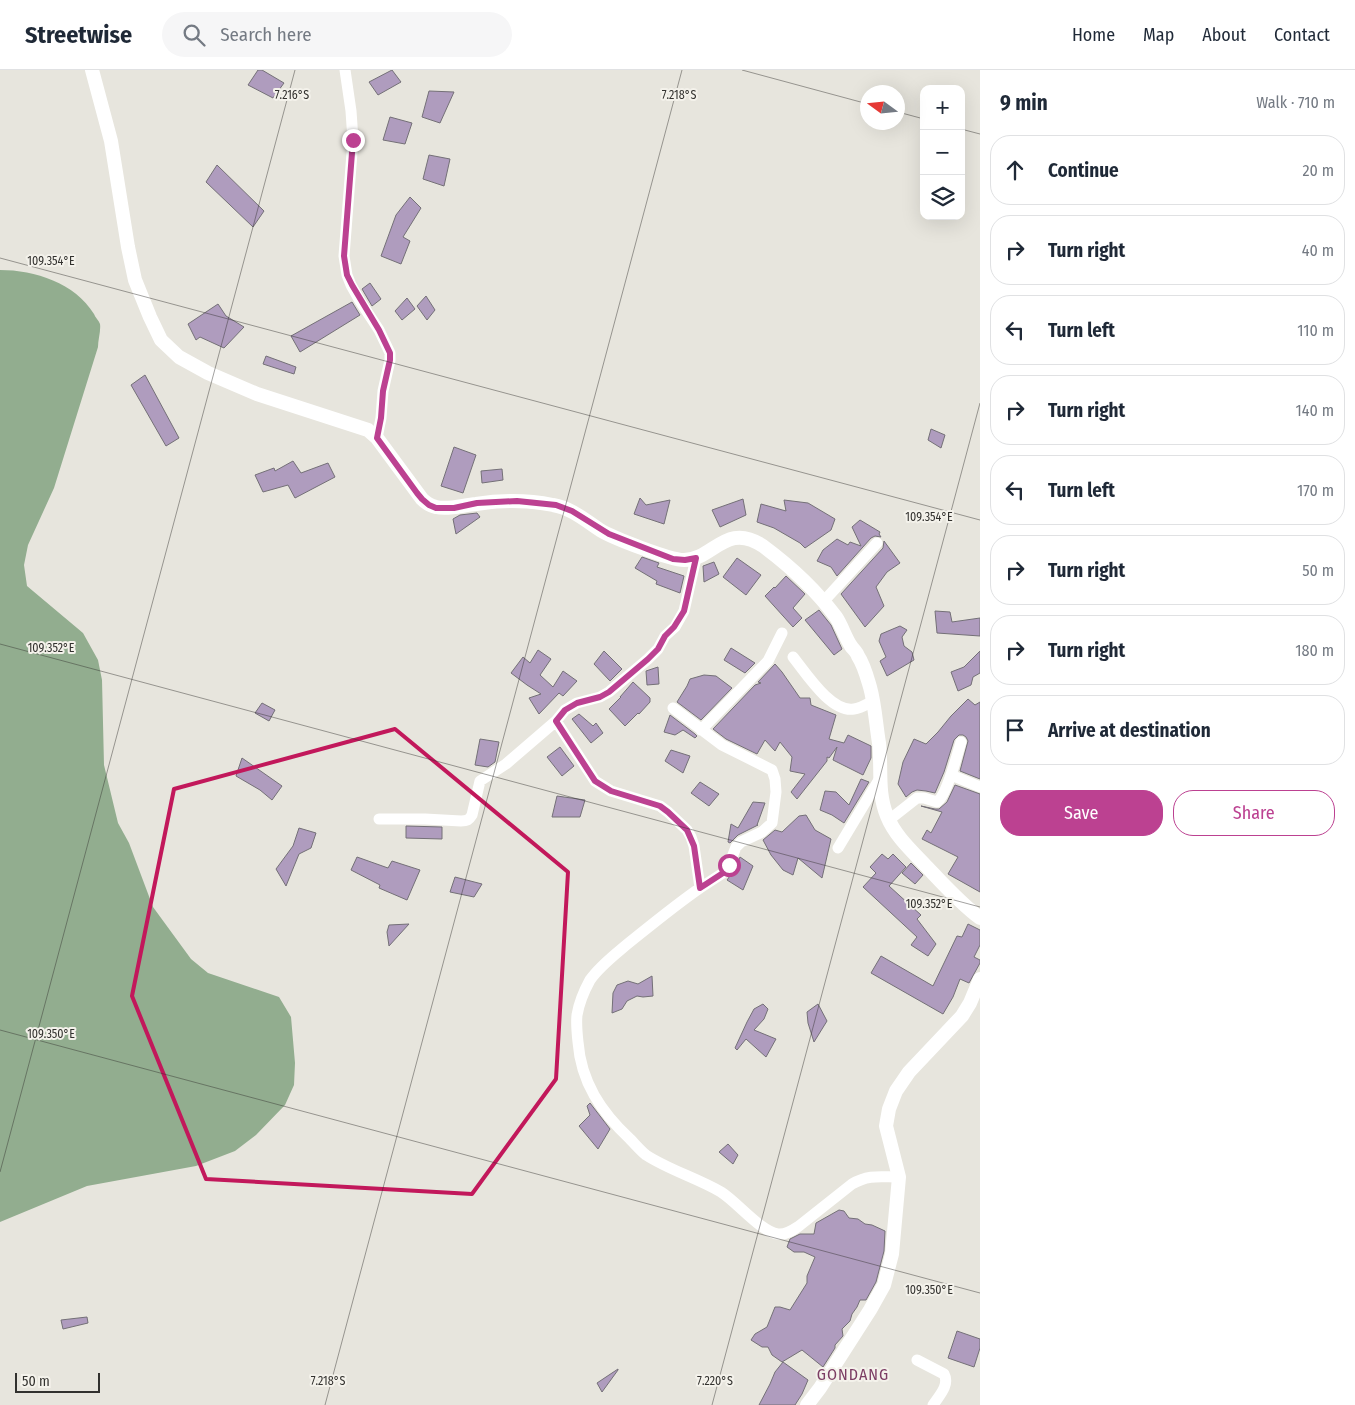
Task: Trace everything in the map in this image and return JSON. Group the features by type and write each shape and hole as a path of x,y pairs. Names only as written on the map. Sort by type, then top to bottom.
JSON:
{"street":[{"path":"92,70 111,140 135,280 161,340 179,357 208,374 257,394 368,430 377,438 422,499 436,508 454,508 477,503 517,501 556,505 572,511 609,534 673,559 685,560 696,558 724,540 742,538 754,541 780,559 801,578 836,618 858,656 873,701 880,753 881,798 889,820 900,838 911,850 962,904 980,918"},
{"path":"346,70 353,140 344,256 345,267 355,293 375,324 390,353 377,438"},
{"path":"823,602 877,543"},
{"path":"379,819 467,820 472,815 480,781 506,764 556,721 565,710 577,703 600,697 609,692 658,649 665,636 674,627 684,611 696,558"},
{"path":"701,730 768,661 782,633"},
{"path":"793,657 813,682 835,704 855,709 873,701"},
{"path":"673,708 722,745 772,770 776,792 772,823 762,832 741,842 736,847 729,865 723,873 649,926 604,964 591,979 582,994 577,1016 579,1052 585,1076 594,1096 622,1132 645,1154 720,1192 735,1202 753,1220 774,1233 789,1232 799,1226 861,1178 868,1176 899,1177"},
{"path":"556,721 595,781 611,791 660,806 687,830 694,846 700,888"},
{"path":"889,820 917,798 939,801 951,775 961,742"},
{"path":"951,775 980,787"},
{"path":"838,848 880,778"},
{"path":"807,1405 865,1318 884,1285 892,1254 899,1177 886,1126 889,1109 896,1091 909,1072 962,1016 970,1003 980,979"},
{"path":"917,1360 944,1374 946,1378 944,1388 933,1405"}],"highlighted area":[{"path":"395,729 568,872 556,1079 472,1194 206,1179 132,996 174,789"}],"green space":[{"path":"0,270 40,276 65,286 86,303 100,324 98,347 54,488 28,545 24,565 27,586 83,633 98,660 102,680 104,765 118,823 129,843 153,907 191,959 208,973 279,997 291,1017 295,1063 294,1085 285,1105 256,1135 235,1151 196,1166 87,1186 0,1222"}],"building":[{"path":"258,70 262,70 284,83 273,98 248,85"},
{"path":"392,70 401,82 378,95 369,82"},
{"path":"429,91 454,92 440,123 422,117"},
{"path":"390,117 412,123 405,144 383,140"},
{"path":"429,155 450,159 444,186 423,179"},
{"path":"217,165 264,211 253,227 206,182"},
{"path":"410,197 421,208 403,237 410,241 401,264 381,256 396,215"},
{"path":"370,283 381,299 372,306 362,289"},
{"path":"426,296 435,310 427,320 417,306"},
{"path":"407,298 415,309 402,320 395,311"},
{"path":"352,302 360,315 300,352 291,336"},
{"path":"218,304 226,316 244,327 224,348 200,337 196,340 188,324"},
{"path":"266,356 296,367 294,374 263,364"},
{"path":"145,375 179,438 166,446 131,385"},
{"path":"931,429 945,435 941,448 928,440"},
{"path":"454,447 476,455 463,493 441,486"},
{"path":"293,461 301,473 328,463 335,477 295,498 288,485 263,492 255,475 274,468 275,471"},
{"path":"502,469 503,480 482,483 481,471"},
{"path":"640,498 646,505 670,500 664,524 634,514"},
{"path":"743,499 746,515 720,527 712,510"},
{"path":"784,500 808,503 835,519 831,530 805,548 774,528 757,522 761,504 786,511"},
{"path":"477,513 480,517 456,534 453,519 460,515"},
{"path":"860,520 880,532 881,537 875,536 871,538 837,576 831,567 817,561 823,550 837,539 848,545 850,542 861,546 852,527"},
{"path":"884,541 900,563 887,572 876,587 884,606 865,627 841,594 883,548"},
{"path":"642,557 659,563 657,567 684,576 680,593 656,584 657,581 635,568"},
{"path":"737,558 761,575 746,595 723,577"},
{"path":"714,562 719,574 704,582 703,566"},
{"path":"786,576 805,594 793,608 802,618 793,627 765,596"},
{"path":"819,610 831,625 842,649 834,655 805,620"},
{"path":"935,611 950,612 952,622 980,618 980,636 937,633"},
{"path":"900,626 907,630 902,637 904,646 912,652 914,660 887,676 880,661 886,657 879,641 881,634"},
{"path":"731,648 755,663 745,673 724,660"},
{"path":"538,650 551,659 540,675 553,687 563,671 577,681 563,696 559,693 539,714 529,698 541,694 511,673 523,657 530,663"},
{"path":"604,651 622,669 610,681 594,664"},
{"path":"980,651 980,673 973,677 971,685 958,691 951,672 964,667"},
{"path":"775,664 800,698 810,698 811,705 836,715 829,739 844,743 848,735 871,746 871,758 863,775 833,760 837,747 829,758 827,757 827,761 797,799 791,792 805,774 790,771 792,757 780,742 775,751 765,740 757,754 726,739 713,729 755,685 761,683 758,682"},
{"path":"658,667 659,684 647,685 646,671"},
{"path":"704,675 716,676 732,688 701,720 677,702 690,679"},
{"path":"633,682 650,698 650,702 625,726 609,709"},
{"path":"968,699 975,705 980,702 980,779 960,771 968,741 963,735 959,735 954,740 935,793 917,790 906,797 898,784 903,762 914,739 926,744"},
{"path":"262,703 275,710 269,721 255,713"},
{"path":"579,714 593,726 596,723 603,733 591,743 572,719"},
{"path":"670,715 697,736 695,738 683,730 675,735 664,732"},
{"path":"480,739 499,742 495,762 488,767 475,765"},
{"path":"560,747 574,766 562,776 547,757"},
{"path":"671,750 690,756 683,773 665,761"},
{"path":"242,758 282,786 272,800 260,790 236,776"},
{"path":"861,779 869,782 844,823 820,810 825,791 836,792 849,805"},
{"path":"700,782 719,794 709,806 691,793"},
{"path":"955,785 980,794 980,892 948,874 958,857 922,839 927,830 931,833 942,812 921,806 939,809 947,802"},
{"path":"557,796 585,800 580,817 552,817"},
{"path":"753,802 765,803 758,825 738,835 730,843 728,842 731,824 738,828"},
{"path":"806,815 815,830 831,839 822,878 798,858 793,875 783,870 771,855 763,840 775,830 782,832 799,816"},
{"path":"406,826 442,827 442,839 406,838"},
{"path":"299,828 316,833 311,848 299,854 286,886 276,869 293,846"},
{"path":"882,854 888,859 893,854 906,867 889,886 921,915 917,919 936,944 928,956 911,945 917,937 863,887 876,873 870,867"},
{"path":"357,857 388,868 392,861 420,870 407,900 379,888 380,885 351,870"},
{"path":"740,857 753,866 743,890 727,880 735,869"},
{"path":"911,863 923,875 915,884 902,873"},
{"path":"455,877 482,884 474,897 450,892"},
{"path":"409,924 389,946 387,932 389,925"},
{"path":"968,924 980,930 980,945 974,957 980,960 980,963 969,983 960,979 953,997 943,1014 871,973 881,956 933,986 957,936 962,937"},
{"path":"652,976 653,996 637,996 627,1001 622,1009 612,1013 613,993 617,985 628,981 638,984"},
{"path":"763,1004 768,1009 764,1019 754,1030 776,1039 766,1057 746,1039 737,1050 735,1048 754,1009"},
{"path":"818,1004 827,1021 814,1042 808,1023 807,1012"},
{"path":"590,1103 610,1129 598,1149 579,1126 590,1115 587,1106"},
{"path":"728,1144 738,1155 733,1164 719,1152"},
{"path":"839,1210 844,1211 849,1218 858,1219 865,1224 885,1231 884,1251 876,1282 866,1300 860,1300 850,1321 842,1329 843,1336 835,1345 823,1367 802,1350 782,1362 772,1355 768,1347 762,1347 751,1340 755,1334 767,1327 775,1307 790,1310 807,1283 807,1276 815,1257 804,1252 794,1252 787,1247 790,1239 800,1234 814,1234 816,1223"},
{"path":"87,1317 88,1323 63,1329 61,1320"},
{"path":"957,1331 980,1339 980,1348 974,1367 948,1358"},
{"path":"783,1362 808,1380 802,1394 795,1405 759,1405 775,1372"},
{"path":"618,1370 602,1392 597,1383"}],"district":[{"name":"GONDANG","path":"853,1374"}],"route":[{"path":"353,140 344,256 345,267 355,293 368,311 390,353 377,438 422,499 436,508 454,508 477,503 517,501 556,505 572,511 601,531 673,559 685,560 696,558 684,611 674,627 665,636 658,649 609,692 600,697 577,703 565,710 556,721 595,781 611,791 660,806 687,830 694,846 700,888 723,873 729,865"}]}
